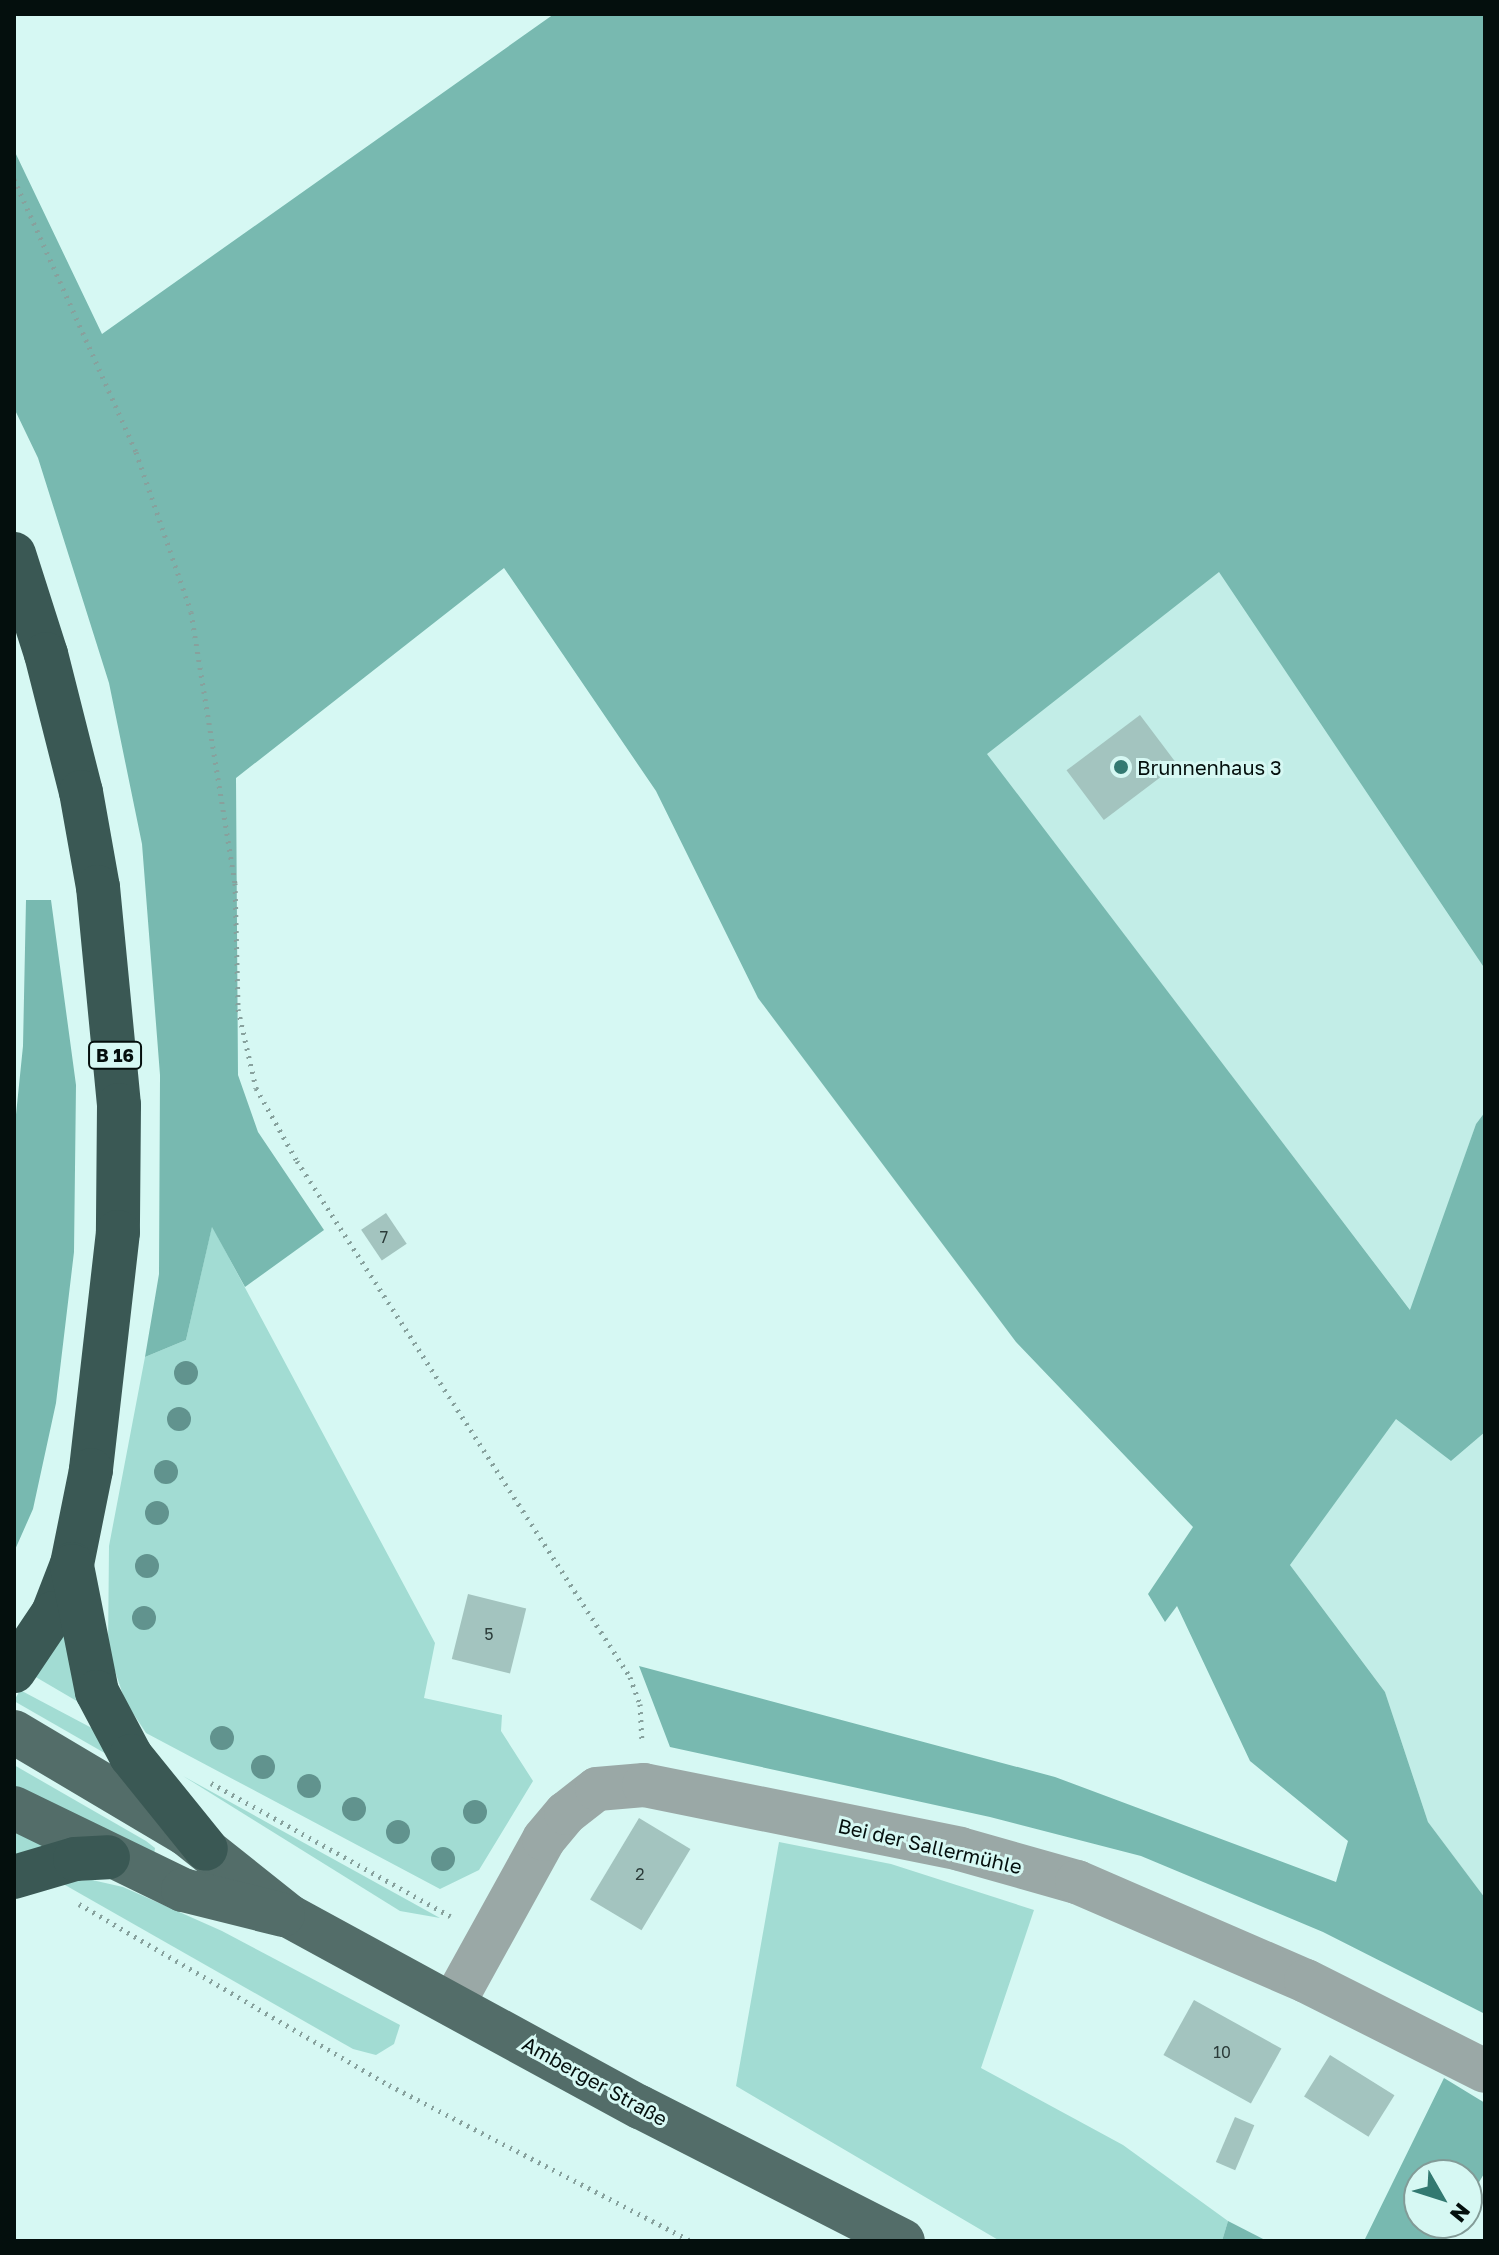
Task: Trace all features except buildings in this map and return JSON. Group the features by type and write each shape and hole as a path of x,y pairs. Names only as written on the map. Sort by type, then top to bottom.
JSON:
{"highway":[{"name":"B 16","path":"14,554 46,654 81,792 98,887 119,1105 118,1232 103,1403 72,1564 53,1613 14,1671"},
{"path":"72,1564 97,1692 131,1756 206,1849"},
{"path":"20,1874 75,1859 108,1857"}],"main road":[{"name":"Amberger Straße","path":"14,1732 206,1849 289,1916 640,2107 903,2241"},
{"name":"Amberger Straße","path":"14,1808 108,1857 183,1890 289,1916"}],"street":[{"name":"Bei der Sallermühle","path":"453,2004 544,1839 566,1813 597,1789 644,1785 960,1849 1077,1882 1306,1981 1485,2071"}],"path":[{"path":"14,179 136,452 191,612 235,883 238,1009 256,1088 297,1161 630,1677 640,1704 644,1785"},
{"path":"198,1776 490,1938"},
{"path":"20,1874 389,2085 691,2241"}],"shaded area":[{"path":"1219,571 1485,969 1485,1112 1476,1124 1411,1311 986,754"},
{"path":"1396,1418 1451,1461 1485,1432 1485,1898 1428,1822 1385,1692 1290,1565"}],"green space":[{"path":"554,14 1485,14 1485,969 1219,572 987,754 1410,1310 1476,1124 1485,1112 1485,1432 1451,1461 1396,1419 1290,1565 1385,1692 1428,1822 1485,1898 1485,2014 1323,1932 1141,1856 990,1817 670,1747 639,1666 1055,1777 1336,1882 1348,1841 1250,1761 1177,1606 1165,1622 1148,1594 1193,1527 1016,1342 758,998 656,791 504,568 236,778 238,1075 258,1132 324,1230 245,1287 212,1227 186,1340 145,1357 159,1274 160,1075 142,844 109,683 38,458 14,408 14,150 102,334"},
{"path":"26,900 51,900 76,1085 74,1252 56,1403 33,1509 14,1552 14,1134 23,1046"},
{"path":"212,1226 435,1643 424,1698 502,1715 501,1731 533,1781 479,1870 440,1889 146,1733 125,1701 108,1650 109,1546 145,1357 186,1340"},
{"path":"68,1625 92,1710 34,1676"},
{"path":"20,1690 105,1735 115,1759 14,1701"},
{"path":"14,1765 146,1841 155,1848 154,1855 14,1795"},
{"path":"183,1776 440,1918 400,1911"},
{"path":"14,1828 51,1847 14,1857"},
{"path":"779,1842 891,1864 1034,1910 981,2068 1123,2145 1228,2221 1222,2241 1000,2241 736,2086"},
{"path":"92,1880 123,1887 222,1931 400,2025 394,2044 376,2055 353,2049 58,1881"},
{"path":"1444,2078 1485,2103 1483,2175 1483,2159 1404,2159"},
{"path":"1403,2162 1403,2239 1446,2239 1364,2241"},
{"path":"1228,2221 1267,2241 1222,2241"}],"place":[{"name":"Brunnenhaus 3","path":"1121,767"}]}
